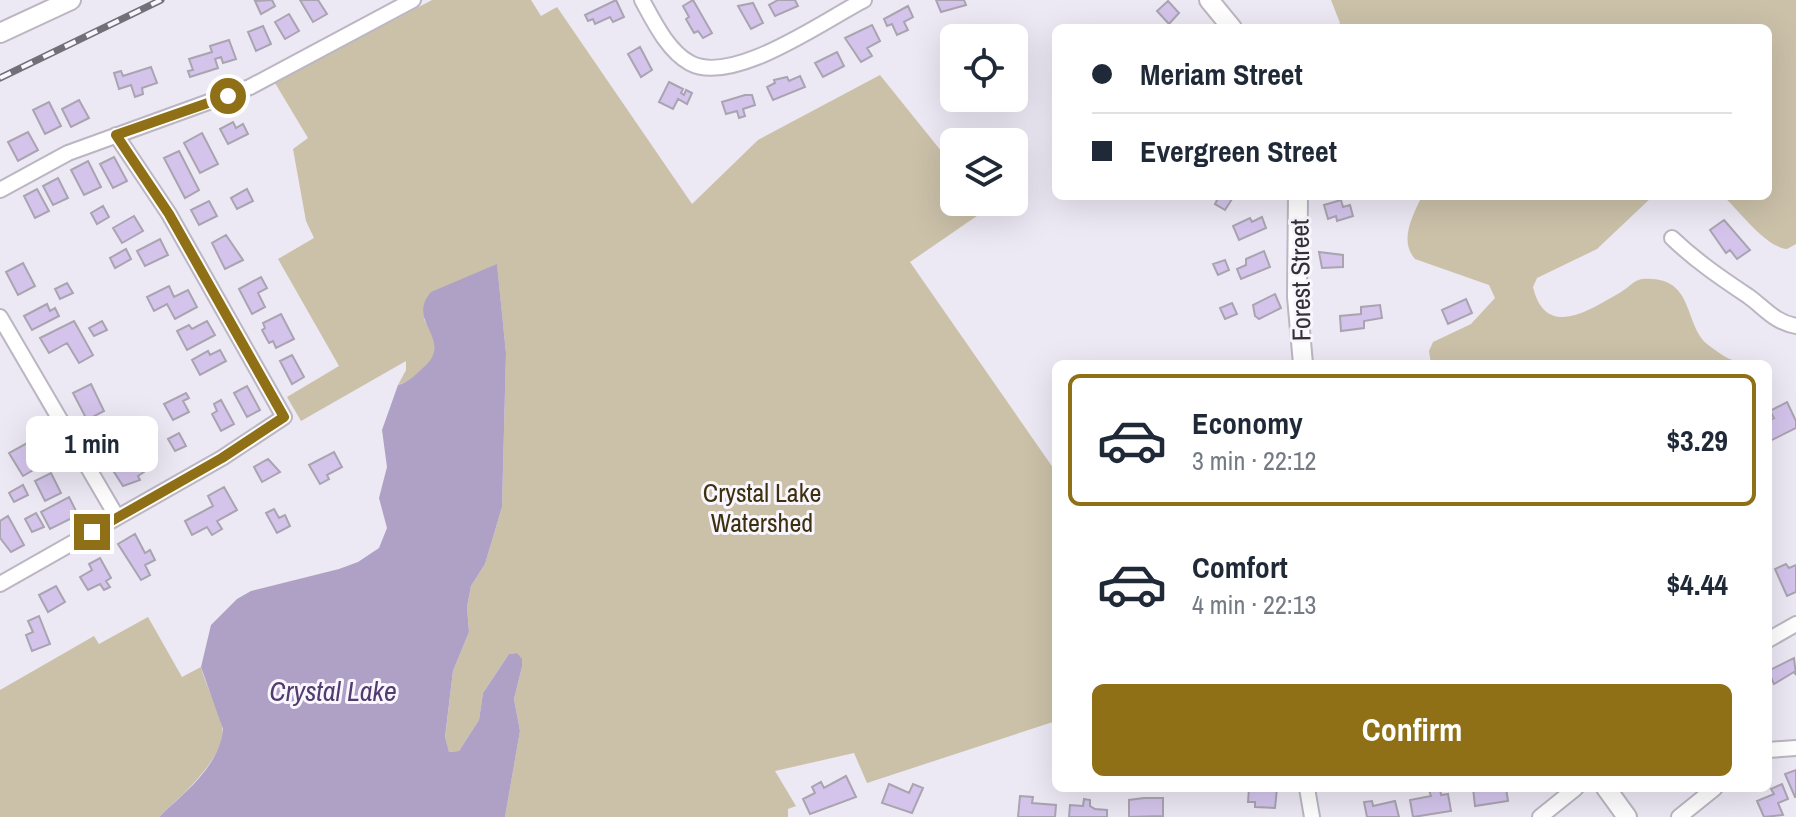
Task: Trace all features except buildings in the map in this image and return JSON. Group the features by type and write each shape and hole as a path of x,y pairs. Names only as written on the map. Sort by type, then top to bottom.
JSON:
{"main road":[{"path":"0,33 71,0"},
{"path":"1209,0 1229,24"},
{"name":"Forest Street","path":"1298,200 1297,297 1303,360"},
{"path":"1609,792 1627,817"}],"street":[{"path":"0,190 68,153 250,87 413,0"},
{"path":"642,0 678,55 703,68 719,70 751,60 864,0"},
{"path":"0,584 222,458 284,417 169,214 116,135"},
{"path":"1672,238 1711,273 1750,298 1773,318 1796,326"},
{"path":"0,317 117,517"},
{"path":"1772,638 1796,624"},
{"path":"1772,750 1796,748"},
{"path":"1308,792 1312,817"},
{"path":"1540,817 1571,792"},
{"path":"1679,817 1710,792"}],"green space":[{"name":"Crystal Lake Watershed","path":"432,0 531,0 541,16 557,7 692,204 758,140 880,75 940,150 940,216 977,216 910,262 1052,466 1052,722 867,783 854,753 775,771 796,806 788,809 788,817 505,817 520,731 514,699 522,667 517,653 509,654 483,693 479,720 459,751 449,752 445,738 453,671 469,632 467,607 471,586 485,564 502,507 506,353 497,265 424,319 435,340 436,350 423,369 398,385 406,370 406,361 301,421 287,397 339,366 278,259 314,238 306,221 293,149 308,138 275,83"},
{"path":"1331,0 1796,0 1796,244 1787,249 1770,242 1727,200 1772,200 1772,24 1340,23"},
{"path":"1420,200 1649,200 1597,249 1537,278 1533,287 1539,303 1548,313 1559,317 1571,316 1596,306 1634,282 1659,280 1680,292 1699,335 1707,344 1733,360 1430,360 1429,351 1433,342 1471,324 1495,298 1489,285 1415,259 1408,245 1411,220"},
{"path":"148,617 182,677 201,667 222,726 218,750 210,763 159,817 0,817 0,690 94,636 99,644"}],"water":[{"name":"Crystal Lake","path":"497,264 506,353 502,507 485,564 471,586 467,607 469,632 453,671 445,737 449,752 459,751 479,720 483,693 509,654 517,653 522,659 522,667 514,699 520,731 505,817 159,817 208,767 220,742 223,729 201,667 211,625 237,599 251,591 339,569 358,562 379,548 387,528 379,498 387,467 382,430 398,385 412,378 432,357 435,348 423,312 425,303 431,292"}],"railway":[{"path":"0,78 161,0"}],"route":[{"path":"92,532 222,458 284,417 169,214 116,135 228,96"}]}
